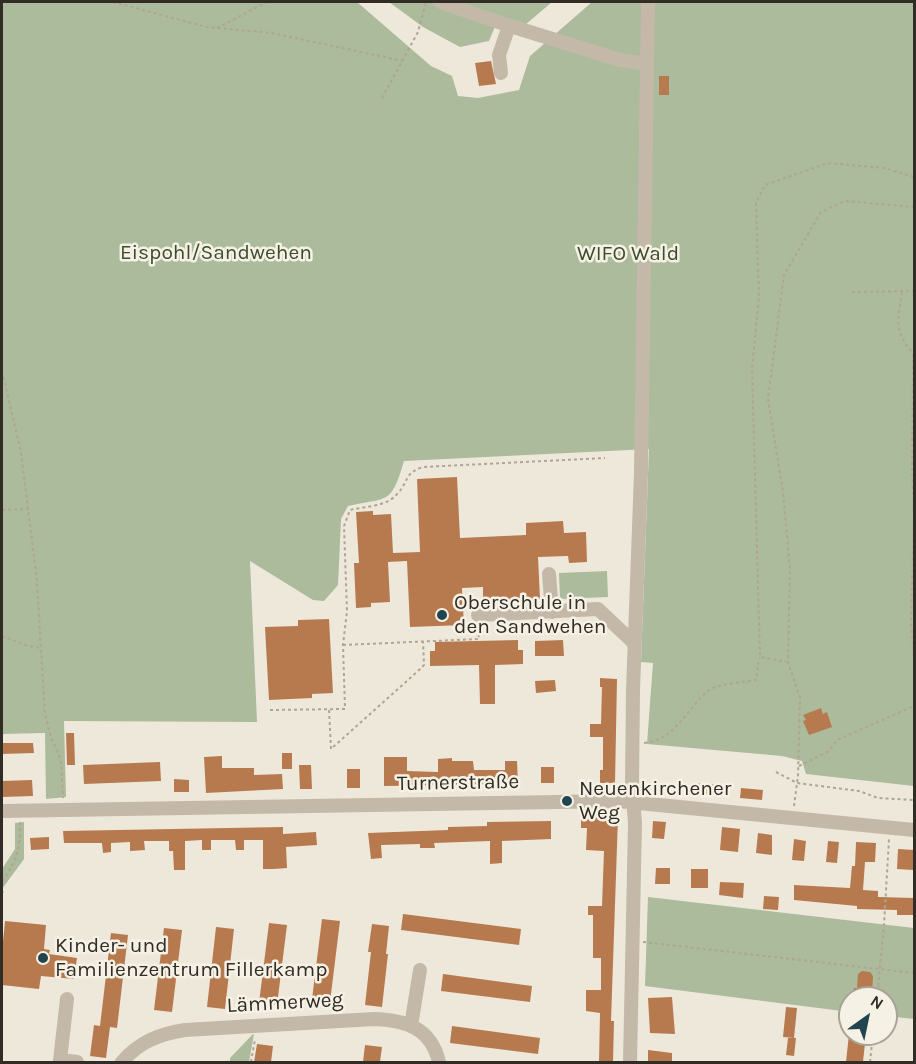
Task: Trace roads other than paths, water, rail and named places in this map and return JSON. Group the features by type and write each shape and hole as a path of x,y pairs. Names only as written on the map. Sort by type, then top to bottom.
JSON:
{"street":[{"path":"440,2 620,60 647,64"},
{"path":"630,1062 635,823 632,744 641,473 648,2"},
{"path":"501,73 499,55 509,26"},
{"path":"549,574 552,612"},
{"path":"478,615 598,609 635,644"},
{"name":"Turnerstraße","path":"2,811 341,807 567,801 633,802 915,830"},
{"path":"411,1026 420,970"},
{"path":"67,999 60,1060 77,1062"},
{"name":"Lämmerweg","path":"122,1062 140,1044 168,1033 374,1019 390,1019 418,1029 429,1039 436,1050 439,1062"}],"place":[{"name":"Oberschule in den Sandwehen","path":"442,615"},
{"name":"Neuenkirchener Weg","path":"567,801"},
{"name":"Kinder- und Familienzentrum Fillerkamp","path":"43,958"}],"park label":[{"name":"Eispohl/Sandwehen","path":"216,253"},
{"name":"WIFO Wald","path":"628,254"}]}
